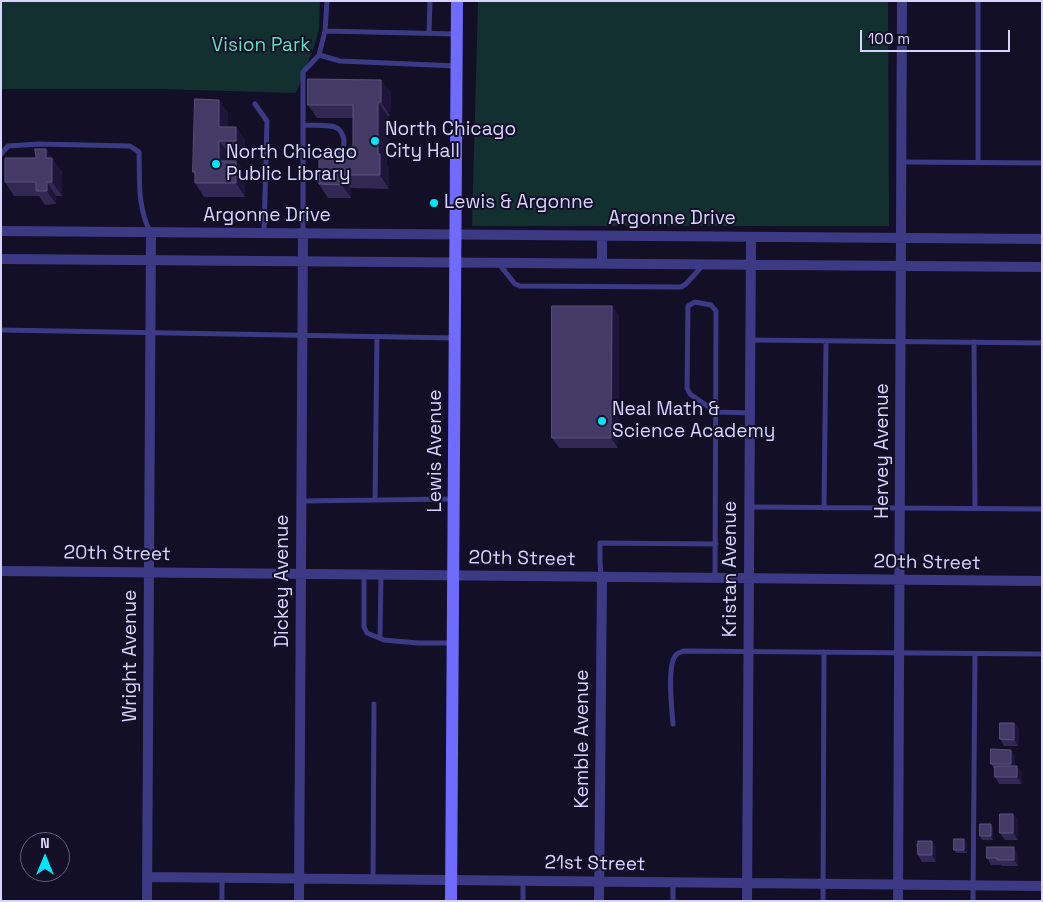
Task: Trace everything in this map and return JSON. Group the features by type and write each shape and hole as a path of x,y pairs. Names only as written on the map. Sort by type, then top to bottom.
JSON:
{"main road":[{"name":"Lewis Avenue","path":"451,901 457,1"}],"street":[{"name":"Hervey Avenue","path":"898,901 902,1"},
{"name":"Argonne Drive","path":"1,231 1042,239"},
{"name":"Wright Avenue","path":"148,901 150,232"},
{"name":"Dickey Avenue","path":"299,901 302,233"},
{"path":"602,236 602,264"},
{"name":"Kristan Avenue","path":"747,901 751,237"},
{"path":"1,260 1042,267"},
{"name":"20th Street","path":"1,571 1042,582"},
{"name":"Kemble Avenue","path":"599,901 602,577"},
{"name":"21st Street","path":"148,877 1042,886"}],"lane":[{"path":"302,233 303,72 319,55 325,31 327,1"},
{"path":"429,33 430,1"},
{"path":"978,1 978,162"},
{"path":"325,31 456,34"},
{"path":"319,55 340,61 456,66"},
{"path":"255,104 267,121 264,233"},
{"path":"303,125 332,126 338,129 344,142 339,154 334,156 303,156"},
{"path":"1,154 8,146 39,144 130,146 139,152 140,200 150,232"},
{"path":"902,162 1042,162"},
{"path":"499,263 515,284 520,286 681,287 703,265"},
{"path":"715,578 716,544 716,412 716,311 711,305 695,302 688,306 687,388 690,394 716,412 750,413"},
{"path":"1,330 455,338"},
{"path":"375,500 378,337"},
{"path":"750,340 1042,343"},
{"path":"824,508 826,341"},
{"path":"974,342 974,509"},
{"path":"301,501 454,499"},
{"path":"749,507 1042,509"},
{"path":"602,577 600,542 716,544"},
{"path":"364,574 364,627 367,633 384,640 418,643 453,643"},
{"path":"380,638 381,574"},
{"path":"673,724 671,675 673,659 677,654 684,651 1042,654"},
{"path":"824,652 824,901"},
{"path":"973,901 975,654"},
{"path":"372,880 374,704"},
{"path":"222,878 222,901"},
{"path":"523,881 523,901"},
{"path":"673,882 673,901"}],"green space":[{"name":"Vision Park","path":"1,1 320,1 319,30 296,93 160,89 1,89"},
{"path":"478,1 888,1 889,226 472,226"}],"building":[{"path":"308,79 381,80 381,102 378,102 380,175 342,175 342,185 319,184 319,157 341,157 341,149 353,149 353,105 308,105"},
{"path":"195,99 219,100 219,127 236,127 236,141 219,141 219,161 236,161 236,183 195,183 195,172 193,172"},
{"path":"35,149 46,149 46,158 52,158 52,182 47,182 47,191 36,191 36,182 5,182 5,158 36,158"},
{"path":"552,306 612,306 611,438 552,438"},
{"path":"1000,723 1014,723 1014,740 1000,739"},
{"path":"991,749 1011,750 1011,764 991,764"},
{"path":"995,766 1017,766 1017,777 995,777"},
{"path":"1000,814 1013,814 1013,833 1000,833"},
{"path":"980,824 991,824 991,836 980,836"},
{"path":"954,839 964,839 964,850 954,850"},
{"path":"918,841 932,841 932,855 918,855"},
{"path":"987,847 1014,847 1014,860 987,858"}],"place":[{"name":"North Chicago City Hall","path":"375,141"},
{"name":"North Chicago Public Library","path":"216,164"},
{"name":"Lewis & Argonne","path":"434,203"},
{"name":"Neal Math & Science Academy","path":"602,421"}]}
